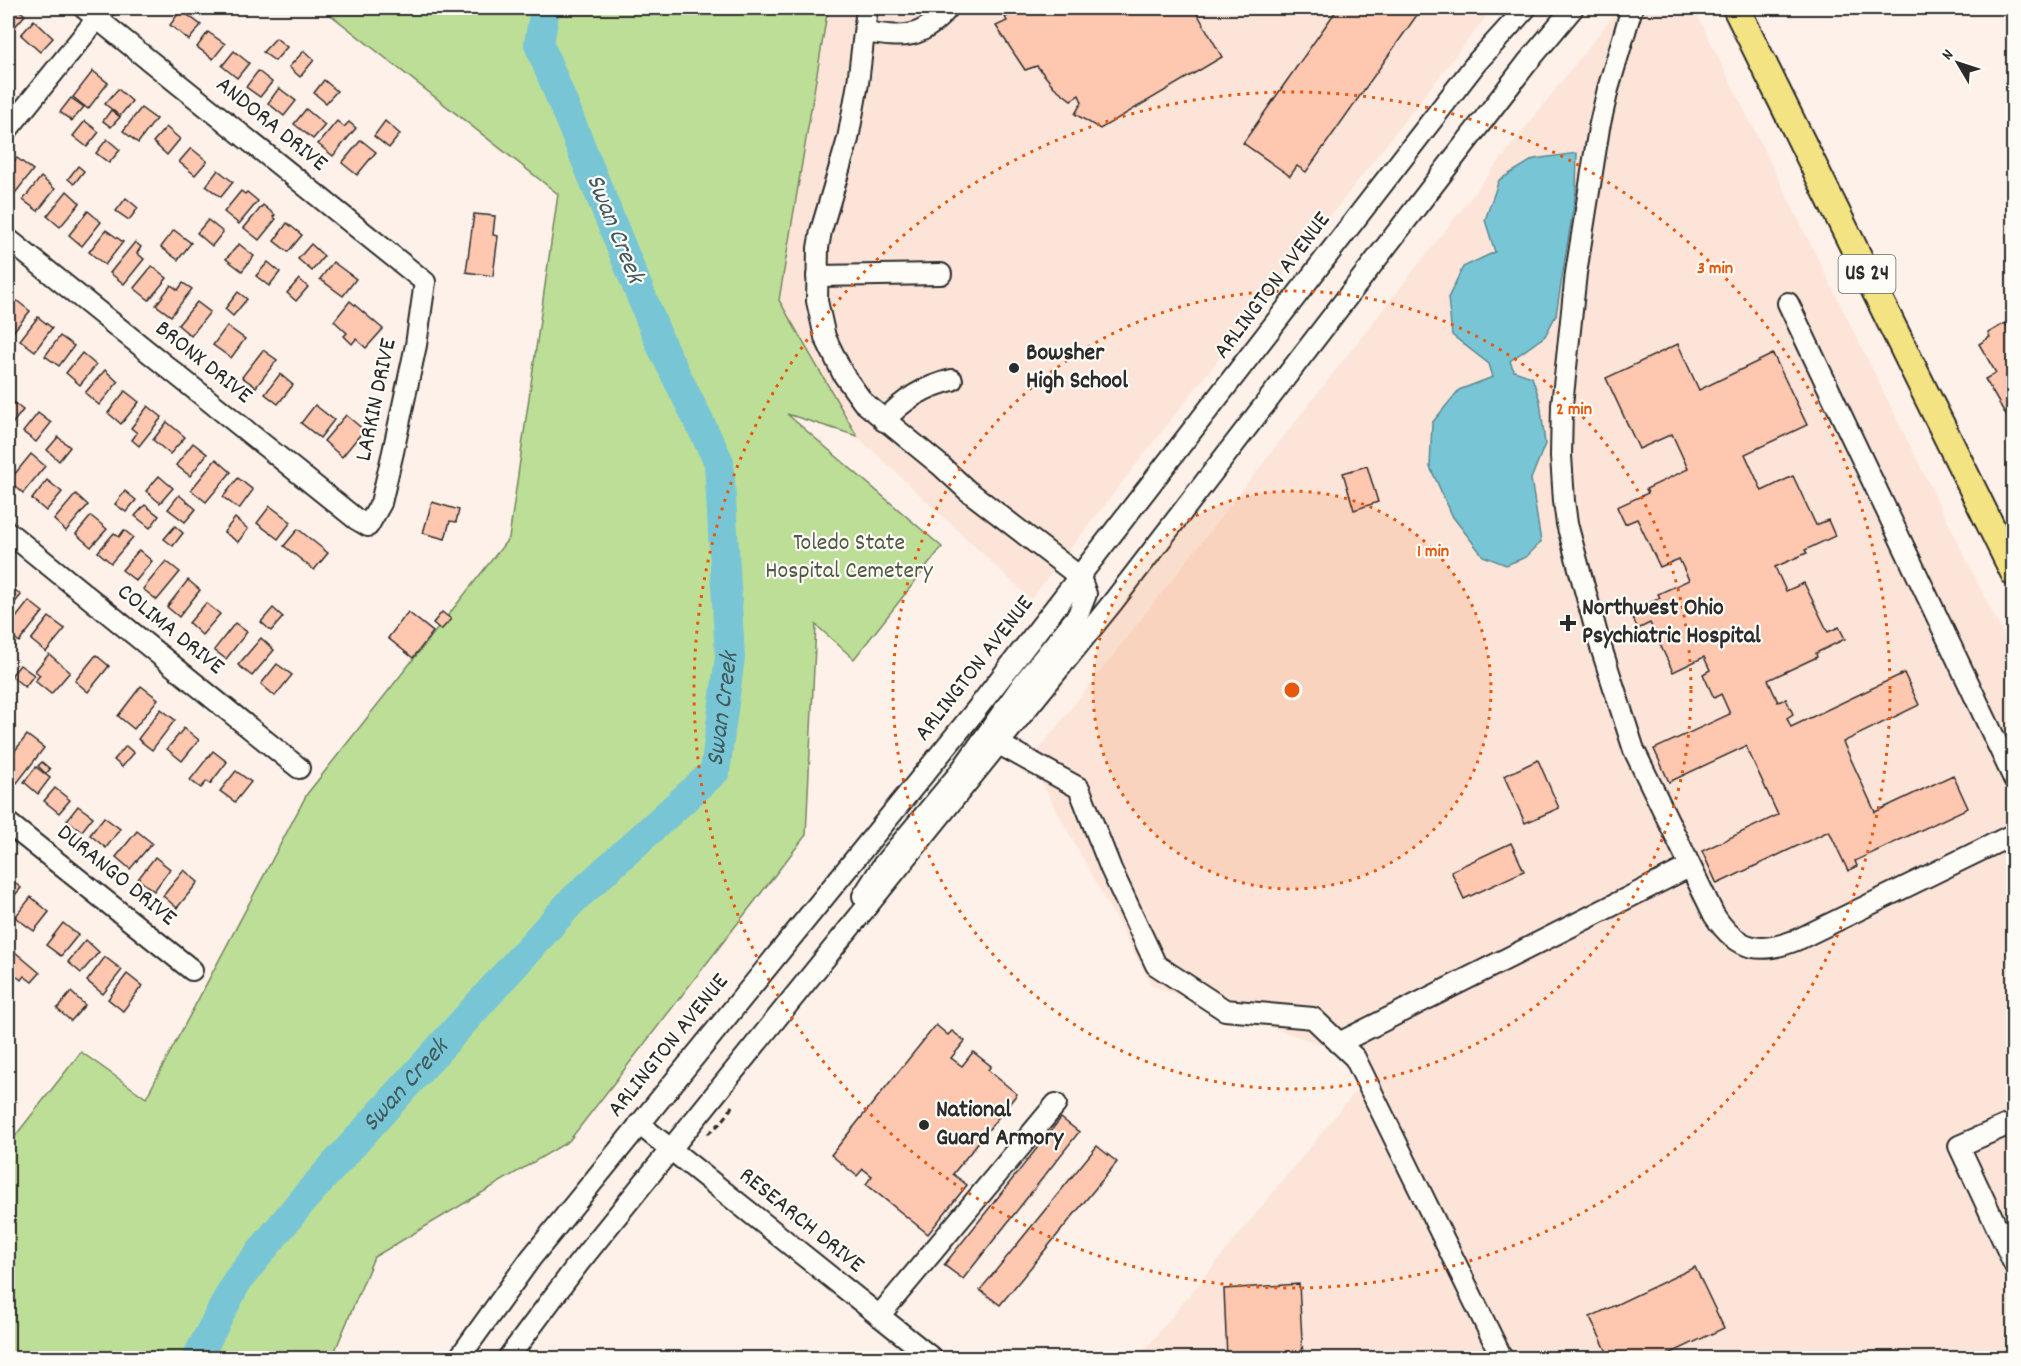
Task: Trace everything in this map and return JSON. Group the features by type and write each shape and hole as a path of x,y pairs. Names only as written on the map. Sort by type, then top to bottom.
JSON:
{"main road":[{"name":"US 24","path":"1736,8 2008,536 2013,573"}],"street":[{"path":"817,969 883,865 957,776 1024,682 1078,615 1086,594 1080,577 967,490 940,465 884,421 853,390 833,355 820,319 817,301 821,231 848,139 858,83 867,8"},
{"path":"865,32 903,36 918,32 930,26 948,8"},
{"name":"ARLINGTON AVENUE","path":"459,1359 531,1258 976,710 1477,62 1526,8"},
{"path":"508,1359 578,1264 1113,602 1527,63 1573,8"},
{"path":"1632,8 1599,128 1579,253 1562,405 1561,456 1567,524 1634,750 1714,915 1730,936 1740,943 1755,948 1785,945 1801,938 2013,834"},
{"path":"8,129 96,11"},
{"name":"ANDORA DRIVE","path":"96,11 425,282"},
{"name":"BRONX DRIVE","path":"8,239 356,519 368,526"},
{"path":"817,276 941,274"},
{"name":"LARKIN DRIVE","path":"368,526 381,503 393,452 416,345 425,282"},
{"path":"1788,303 2013,779"},
{"path":"884,421 915,393 952,380"},
{"name":"COLIMA DRIVE","path":"8,532 300,768"},
{"path":"999,744 1079,788 1111,869 1156,965 1225,1010 1313,1018 1355,1058 1502,1359"},
{"name":"DURANGO DRIVE","path":"8,823 192,970"},
{"path":"1339,1042 1689,867"},
{"path":"879,1316 1056,1104"},
{"path":"2013,1122 1959,1146 2013,1263"},
{"name":"RESEARCH DRIVE","path":"639,1124 932,1359"}],"shaded area":[{"name":"Bowsher High School","path":"828,8 1495,8 1488,14 1031,599 857,436 779,300"},
{"name":"Northwest Ohio Psychiatric Hospital","path":"1619,8 1694,8 2013,654 2013,1358 1138,1358 1364,1081 1345,1053 1152,986 1030,761"}],"green space":[{"name":"Toledo State Hospital Cemetery","path":"322,8 828,8 779,300 857,436 787,414 942,547 854,659 816,625 806,835 569,1141 374,1257 332,1358 8,1358 8,1145 81,1052 146,1098 307,794 509,538 558,194"}],"water":[{"path":"1577,153 1576,191 1556,315 1545,336 1510,361 1514,371 1532,377 1540,401 1545,444 1531,479 1541,542 1526,557 1506,565 1483,556 1453,517 1430,467 1432,423 1459,390 1493,377 1489,364 1452,335 1448,298 1463,267 1495,252 1485,220 1499,180 1534,159"}],"building":[{"path":"8,8 16,8 25,15 13,29 8,25"},
{"path":"1007,8 1194,8 1222,57 1100,129 1075,114 1082,102 1079,95 1071,100 1054,87 1037,66 1025,70 996,26 1007,21 1005,17 1010,15"},
{"path":"1338,8 1422,8 1306,172 1297,166 1290,176 1243,143"},
{"path":"181,10 201,25 189,40 170,25"},
{"path":"34,20 53,38 40,52 21,35"},
{"path":"208,32 225,44 213,59 197,47"},
{"path":"276,38 287,47 275,61 263,52"},
{"path":"234,51 249,63 237,78 222,66"},
{"path":"304,51 314,60 300,77 289,67"},
{"path":"93,71 108,83 88,109 73,97"},
{"path":"258,71 272,82 260,97 246,87"},
{"path":"324,80 337,91 326,103 314,93"},
{"path":"279,88 296,101 284,116 268,103"},
{"path":"118,89 132,101 120,116 105,104"},
{"path":"71,98 84,107 72,121 60,112"},
{"path":"141,108 156,119 138,143 123,131"},
{"path":"306,109 325,125 313,139 294,124"},
{"path":"111,110 120,117 111,127 103,121"},
{"path":"85,121 99,132 87,147 73,136"},
{"path":"337,121 344,127 349,122 356,128 333,156 318,144"},
{"path":"385,121 400,134 389,148 374,136"},
{"path":"166,127 180,139 167,155 153,142"},
{"path":"107,139 120,150 109,163 96,153"},
{"path":"361,140 376,152 357,175 342,163"},
{"path":"191,148 207,161 195,175 179,162"},
{"path":"17,158 33,170 16,192 8,186 8,169"},
{"path":"78,166 84,171 74,184 68,179"},
{"path":"218,170 233,182 221,197 206,186"},
{"path":"41,177 55,189 38,211 23,200"},
{"path":"67,191 80,203 60,227 47,216"},
{"path":"241,191 245,194 247,192 258,201 239,224 224,212"},
{"path":"126,198 138,208 129,220 116,211"},
{"path":"263,205 275,215 273,217 276,219 259,240 244,228"},
{"path":"88,211 101,222 82,246 69,235"},
{"path":"474,214 495,216 493,235 498,236 493,276 466,272"},
{"path":"208,220 223,232 212,246 197,233"},
{"path":"287,223 302,235 288,252 274,241"},
{"path":"106,230 123,242 105,265 89,252"},
{"path":"174,230 191,243 178,260 161,247"},
{"path":"135,242 141,247 137,253 144,259 124,284 110,273"},
{"path":"239,244 254,256 242,271 226,259"},
{"path":"311,244 324,256 312,271 298,259"},
{"path":"268,262 280,272 269,286 256,276"},
{"path":"333,262 356,279 343,296 320,279"},
{"path":"152,266 167,278 149,300 134,288"},
{"path":"299,279 308,287 296,301 287,293"},
{"path":"183,283 192,289 171,316 156,305 171,285 178,290"},
{"path":"238,292 247,299 233,316 225,309"},
{"path":"16,300 30,311 8,338 8,310"},
{"path":"350,301 383,329 366,348 356,339 352,344 344,336 347,333 334,321"},
{"path":"197,302 210,312 191,336 178,325"},
{"path":"38,317 52,328 35,351 20,340"},
{"path":"2005,323 2009,330 2014,327 2014,429 1985,379 1996,373 1979,344 1990,337 1988,333"},
{"path":"227,326 245,339 231,358 213,345"},
{"path":"60,336 74,346 59,366 45,356"},
{"path":"1678,344 1699,390 1773,354 1807,425 1745,454 1762,491 1793,476 1816,525 1828,520 1835,536 1805,550 1807,553 1775,567 1786,591 1804,583 1828,632 1839,627 1845,639 1816,653 1817,657 1768,680 1778,702 1786,699 1793,714 1787,718 1791,727 1904,673 1919,705 1843,742 1875,812 1953,775 1968,808 1855,861 1857,866 1848,871 1829,831 1717,884 1702,851 1778,815 1746,746 1669,782 1654,749 1730,714 1721,694 1714,698 1703,674 1710,670 1704,657 1673,672 1650,623 1638,629 1630,612 1660,598 1658,594 1689,580 1679,559 1660,567 1637,519 1625,524 1617,507 1648,493 1646,489 1688,469 1672,434 1639,449 1606,378"},
{"path":"263,350 277,360 256,387 242,377"},
{"path":"82,353 96,365 80,385 66,373"},
{"path":"105,370 118,382 99,405 85,393"},
{"path":"280,374 293,385 278,404 265,394"},
{"path":"125,391 139,402 121,424 108,413"},
{"path":"13,402 23,410 12,424 8,421 8,409"},
{"path":"315,405 334,420 320,438 301,423"},
{"path":"148,406 162,417 139,446 132,440 137,433 131,428"},
{"path":"38,413 51,423 36,442 23,432"},
{"path":"346,415 364,430 342,457 324,441"},
{"path":"167,422 185,437 170,454 153,440"},
{"path":"58,437 70,447 59,461 47,450"},
{"path":"193,443 207,454 190,476 176,465"},
{"path":"31,454 45,466 23,493 9,481"},
{"path":"216,459 231,472 206,502 191,490"},
{"path":"1367,466 1378,502 1354,510 1343,473"},
{"path":"159,476 173,488 160,503 146,491"},
{"path":"238,478 253,490 239,509 223,497"},
{"path":"47,480 62,492 46,511 32,499"},
{"path":"125,491 136,500 126,512 115,504"},
{"path":"76,494 88,505 66,531 54,520"},
{"path":"179,495 196,509 185,522 168,509"},
{"path":"432,502 459,510 456,522 450,521 445,539 423,533"},
{"path":"145,505 159,516 150,528 135,516"},
{"path":"270,506 291,522 278,539 257,523"},
{"path":"91,516 107,529 91,547 76,534"},
{"path":"235,518 248,529 238,542 224,532"},
{"path":"175,526 183,533 173,546 164,539"},
{"path":"298,529 328,553 314,570 284,546"},
{"path":"124,530 133,537 111,563 98,552 114,533 119,537"},
{"path":"139,550 152,561 136,581 122,570"},
{"path":"166,561 180,572 157,600 143,589"},
{"path":"188,580 200,590 179,617 167,607"},
{"path":"8,584 21,595 8,611"},
{"path":"29,601 43,612 19,642 8,632 8,628"},
{"path":"206,603 220,614 202,635 189,623"},
{"path":"273,608 283,617 271,631 261,622"},
{"path":"408,612 433,632 413,658 388,638"},
{"path":"442,612 451,619 441,630 433,623"},
{"path":"49,617 65,629 46,652 31,640"},
{"path":"235,623 247,632 226,659 214,650"},
{"path":"261,638 274,650 252,676 238,665"},
{"path":"49,654 70,672 51,694 35,681 40,675 35,671"},
{"path":"96,655 109,666 88,692 75,681"},
{"path":"277,664 292,675 275,696 261,684"},
{"path":"20,665 34,675 25,687 11,676"},
{"path":"141,686 158,699 134,729 118,716"},
{"path":"161,709 175,720 152,750 138,739"},
{"path":"184,728 199,740 182,761 167,749"},
{"path":"27,735 44,748 17,783 8,775 8,756 10,757"},
{"path":"126,746 134,753 122,767 114,760"},
{"path":"213,751 227,762 210,784 207,781 201,788 190,780"},
{"path":"1538,760 1559,808 1525,823 1504,776"},
{"path":"42,762 50,769 46,774 38,766"},
{"path":"36,767 50,778 38,794 24,782"},
{"path":"236,771 251,782 235,802 220,791"},
{"path":"55,788 70,800 59,813 44,801"},
{"path":"78,806 93,817 82,831 67,820"},
{"path":"104,817 120,829 106,848 90,835"},
{"path":"137,831 152,843 130,869 116,857"},
{"path":"1511,843 1524,871 1464,899 1451,871"},
{"path":"155,857 170,869 154,891 138,879"},
{"path":"184,870 198,882 177,908 163,896"},
{"path":"8,877 21,888 8,903"},
{"path":"31,897 49,912 34,931 15,917"},
{"path":"63,923 78,935 61,956 46,945"},
{"path":"86,940 99,952 81,973 68,962"},
{"path":"15,952 40,973 32,982 24,976 21,980 8,969 8,960"},
{"path":"105,957 122,970 103,994 87,981"},
{"path":"127,974 142,986 123,1011 108,999"},
{"path":"71,992 85,1005 71,1021 57,1009"},
{"name":"National Guard Armory","path":"936,1025 948,1035 952,1031 965,1041 951,1058 962,1066 973,1052 991,1066 988,1070 1017,1094 953,1174 967,1185 928,1234 866,1184 872,1176 863,1169 857,1176 831,1155"},
{"path":"1061,1118 1079,1132 963,1279 944,1265"},
{"path":"1097,1146 1117,1162 1000,1305 980,1290"},
{"path":"1695,1267 1724,1328 1669,1354 1671,1358 1610,1358 1590,1317"},
{"path":"1299,1284 1303,1358 1227,1358 1224,1289"}],"waterway":[{"name":"Swan Creek","path":"197,1358 237,1281 301,1202 571,902 715,771 730,657 719,462 661,345 539,44 545,8"}],"place":[{"name":"Bowsher High School","path":"1014,368"},
{"name":"Northwest Ohio Psychiatric Hospital","path":"1568,623"},
{"name":"National Guard Armory","path":"924,1125"}]}
